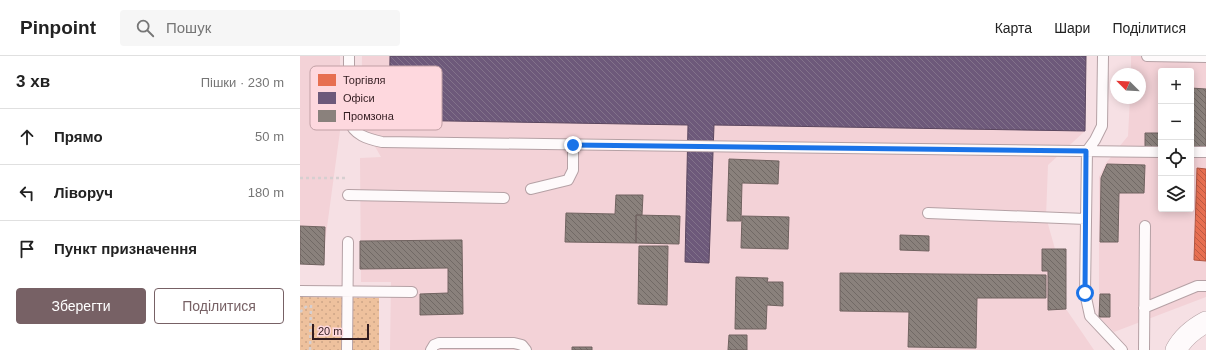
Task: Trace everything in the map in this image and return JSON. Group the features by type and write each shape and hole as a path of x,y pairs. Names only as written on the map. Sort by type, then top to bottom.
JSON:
{"street":[{"path":"1176,350 1182,340 1201,325"}],"lane":[{"path":"1103,56 1102,126 1095,140 1086,151 1085,293 1090,316 1122,350"},
{"path":"1146,56 1206,57"},
{"path":"355,130 361,135 382,142 1158,152"},
{"path":"532,190 568,180 573,170 573,145"},
{"path":"1194,152 1206,152"},
{"path":"348,195 504,198"},
{"path":"928,212 1086,219"},
{"path":"1144,350 1145,226"},
{"path":"347,350 348,242"},
{"path":"1144,308 1197,286 1206,286"},
{"path":"300,291 412,292"},
{"path":"431,350 434,345 439,343 514,343 522,345 526,350"}],"path":[{"path":"300,178 348,178"},
{"path":"305,302 311,302 310,350"}],"shaded area":[{"path":"300,56 340,56 340,66 310,66 310,130 340,131 325,242 324,265 300,264"},
{"path":"362,56 1086,56 1085,131 1048,165 1046,217 1055,249 1066,249 1066,309 1094,350 390,350 391,282 361,282 360,158 381,157 366,130 442,130 442,66 362,66"},
{"path":"1131,56 1206,56 1206,297 1114,332 1099,317 1099,177 1106,163 1128,136 1130,104 1146,104 1146,68 1131,68"},
{"path":"300,297 379,298 379,350 300,350"}],"building: Торгівля":[{"path":"1197,168 1206,169 1206,261 1194,260"}],"building: Офіси":[{"path":"390,56 1086,56 1085,131 714,125 709,263 685,262 688,125 442,121 442,66 390,66"}],"building: Промзона":[{"path":"1194,88 1206,89 1206,150 1194,149"},
{"path":"1145,133 1158,133 1158,149 1145,149"},
{"path":"729,159 779,161 778,184 742,183 741,221 727,221"},
{"path":"1107,164 1145,165 1144,193 1119,193 1118,242 1100,242 1101,178"},
{"path":"616,195 643,195 642,215 636,215 636,243 565,242 566,213 615,214"},
{"path":"636,215 680,216 679,244 636,243"},
{"path":"742,216 789,217 788,249 741,248"},
{"path":"300,226 325,227 324,265 300,264"},
{"path":"900,235 929,236 929,251 900,250"},
{"path":"462,240 463,314 420,315 420,294 448,293 448,268 360,269 360,241"},
{"path":"639,246 668,246 667,305 638,304"},
{"path":"1042,249 1066,249 1066,309 1048,310 1048,271 1042,271"},
{"path":"840,273 1046,275 1046,298 977,298 976,348 908,347 909,312 840,311"},
{"path":"736,277 768,278 767,282 783,282 783,306 767,305 766,329 735,329"},
{"path":"1100,294 1110,294 1110,317 1099,317"},
{"path":"729,335 747,335 747,350 728,350"},
{"path":"572,347 592,347 592,350 572,350"}],"route":[{"path":"573,145 1064,152 1086,151 1085,293"}]}
